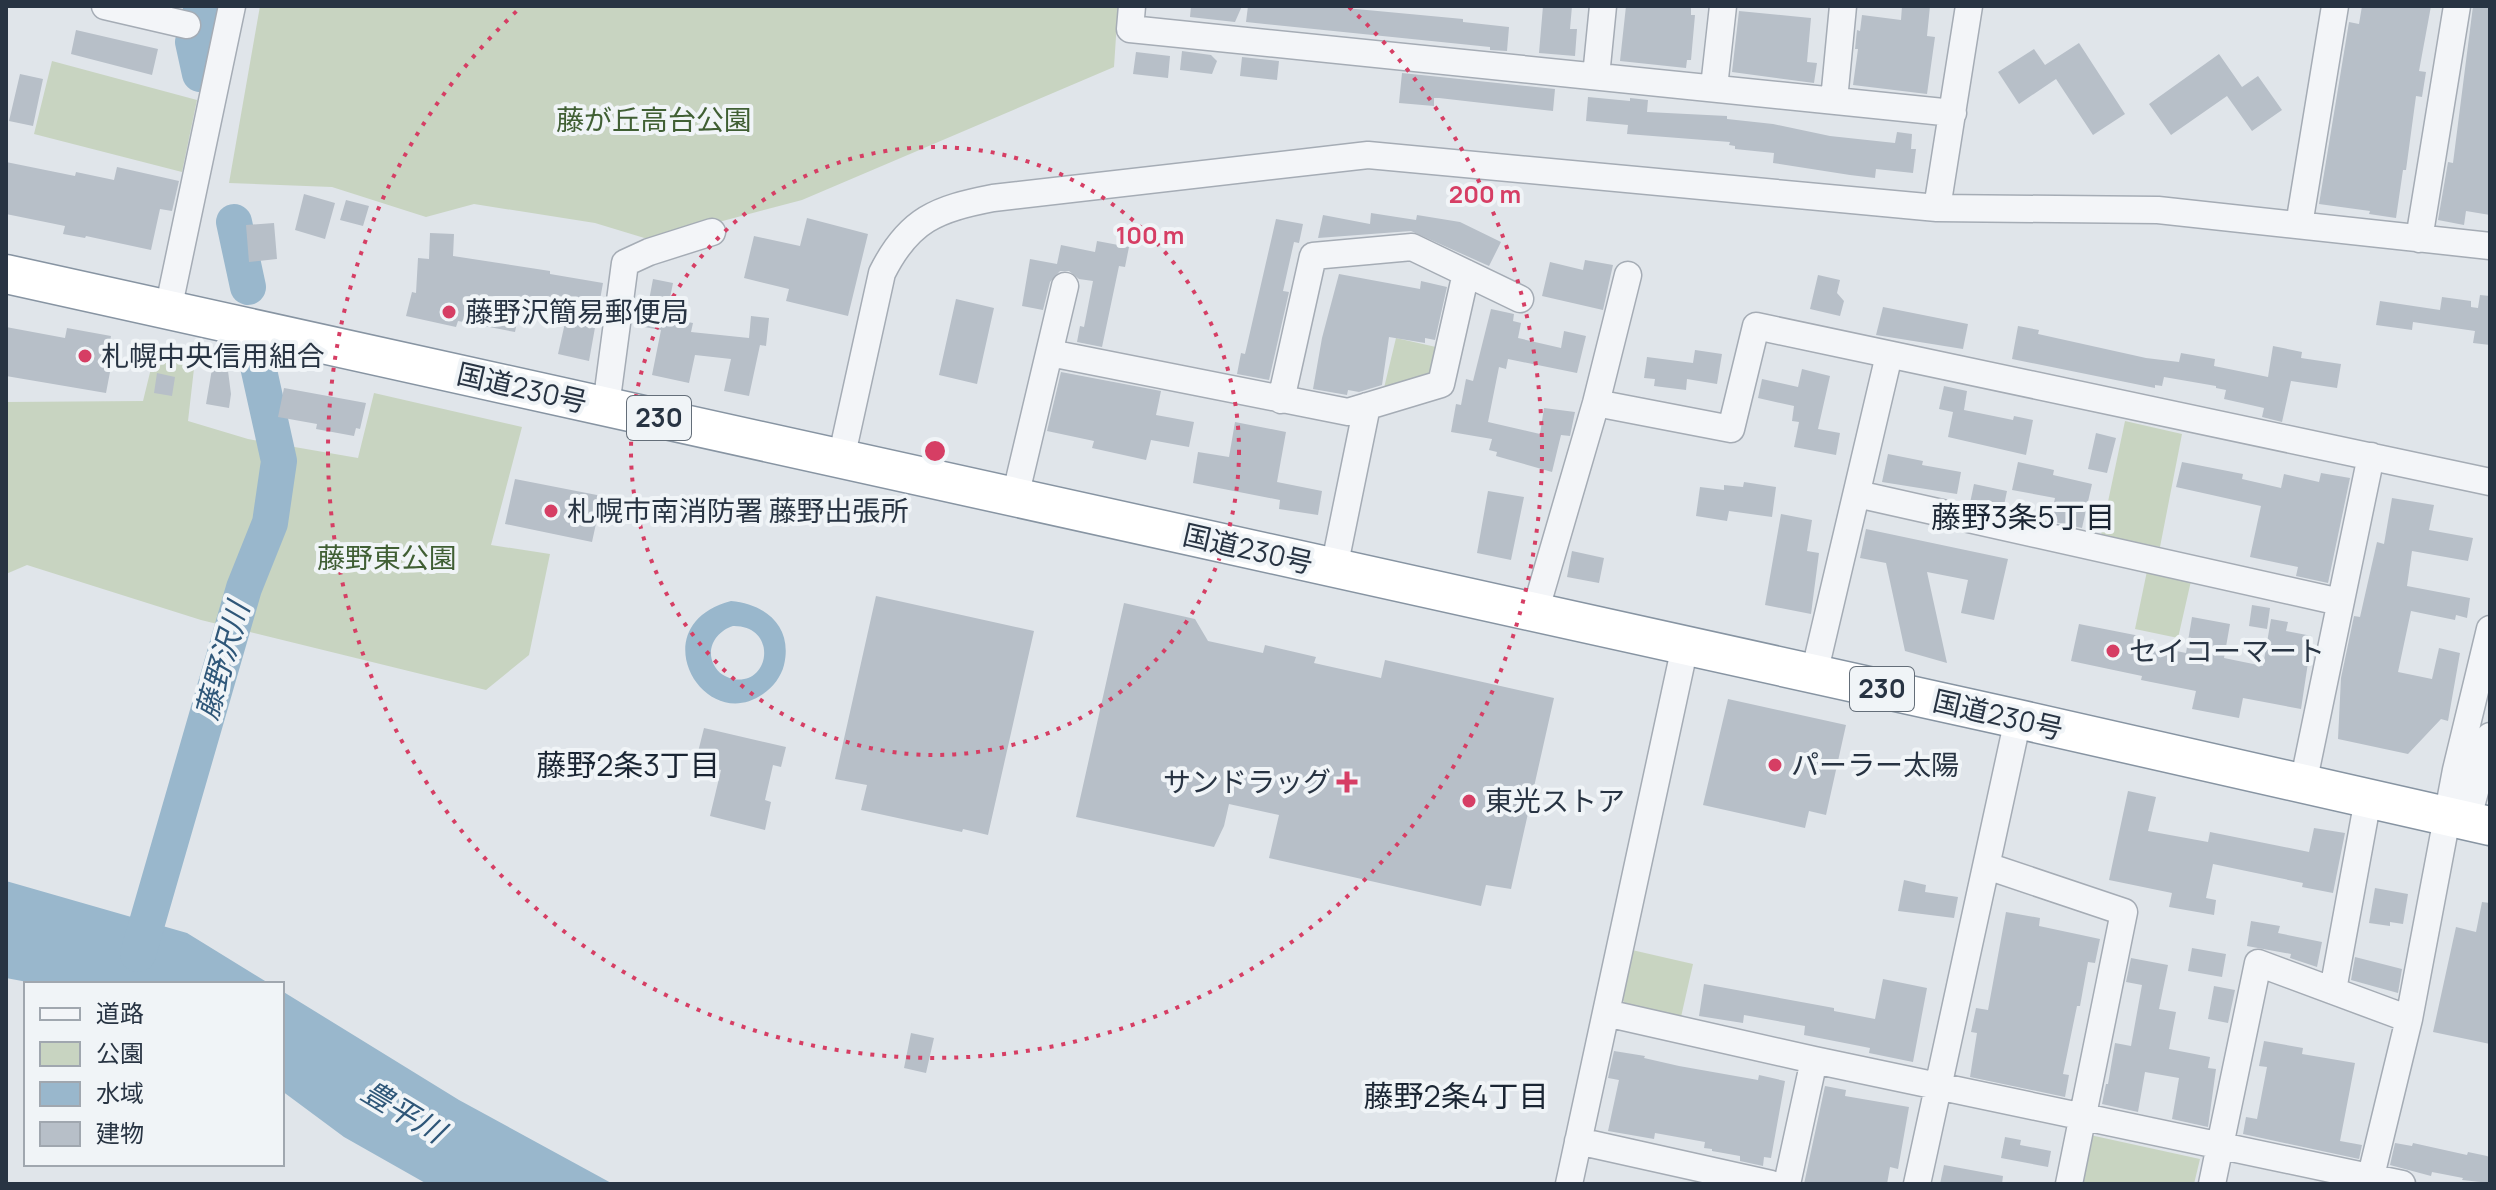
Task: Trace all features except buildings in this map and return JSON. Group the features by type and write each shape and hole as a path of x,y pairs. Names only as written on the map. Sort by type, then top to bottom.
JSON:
{"highway":[{"name":"国道230号","path":"6,274 2468,821"}],"street":[{"path":"105,6 225,34"},
{"path":"168,310 232,6"},
{"path":"1132,6 1130,29 1953,113"},
{"path":"1596,76 1603,6"},
{"path":"1714,87 1723,6"},
{"path":"1834,100 1843,6"},
{"path":"1937,208 1969,6"},
{"path":"2299,225 2335,6"},
{"path":"2419,239 2457,6"},
{"path":"841,459 882,273 895,247 913,227 961,205 1038,193 1368,155 1937,208 2158,210 2490,246"},
{"path":"606,406 625,263 712,232"},
{"path":"1281,400 1313,256 1412,247 1520,299"},
{"path":"1050,353 1348,412 1441,384 1466,273"},
{"path":"1535,612 1596,403 1628,275"},
{"path":"1015,497 1065,286"},
{"path":"1596,403 1731,429 1756,326 2490,482"},
{"path":"1814,674 1889,355"},
{"path":"1334,568 1367,406"},
{"path":"2303,784 2371,456"},
{"path":"1857,494 2340,602"},
{"path":"2468,821 2490,629"},
{"path":"1569,1184 1685,646"},
{"path":"1917,1184 2018,719"},
{"path":"2369,1181 2409,1019 2490,736"},
{"path":"2333,990 2368,799"},
{"path":"1987,866 2124,912 2069,1184"},
{"path":"2212,1184 2258,963 2409,1019"},
{"path":"1606,1013 2369,1181 2402,1184"},
{"path":"1787,1184 1814,1060"},
{"path":"1578,1141 1771,1184"}],"green space":[{"name":"藤が丘高台公園","path":"260,6 1118,6 1114,67 802,200 651,240 595,223 474,204 426,217 332,187 229,183"},
{"path":"52,61 197,100 182,172 34,134"},
{"path":"1396,338 1436,347 1432,367 1426,378 1384,388"},
{"name":"藤野東公園","path":"157,344 196,351 188,421 248,439 358,458 374,393 522,427 491,545 550,554 529,655 486,690 201,620 27,565 6,574 6,402 143,401"},
{"path":"2125,421 2182,434 2160,547 2101,535"},
{"path":"2147,571 2191,581 2178,638 2135,629"},
{"path":"1632,950 1693,964 1681,1017 1625,1005 1623,1000"},
{"path":"2090,1135 2200,1159 2194,1184 2079,1184"}],"water":[{"path":"731,601 755,607 774,620 784,639 786,651 781,674 767,691 741,703 720,701 703,689 690,672 685,652 689,632 704,614","holes":["727,628 747,628 763,644 762,665 746,679 727,677 714,665 711,652 714,641"]},
{"path":"6,881 187,933 267,982 27,982 6,978"},
{"name":"豊平川","path":"284,992 459,1100 613,1184 427,1184 344,1137 284,1092"}],"waterway":[{"name":"藤野沢川","path":"200,74 193,42 202,6"},
{"name":"藤野沢川","path":"234,222 248,287"},
{"name":"藤野沢川","path":"138,954 244,588 270,523 279,461 258,366"}],"place":[{"name":"藤野沢簡易郵便局","path":"449,312"},
{"name":"札幌中央信用組合","path":"85,356"},
{"name":"札幌市南消防署 藤野出張所","path":"551,511"},
{"name":"セイコーマート","path":"2113,651"},
{"name":"パーラー太陽","path":"1775,765"},
{"name":"サンドラッグ","path":"1347,782"},
{"name":"東光ストア","path":"1469,801"}],"district":[{"name":"藤野3条5丁目","path":"2023,518"},
{"name":"藤野2条3丁目","path":"628,766"},
{"name":"藤野2条4丁目","path":"1456,1097"}]}
